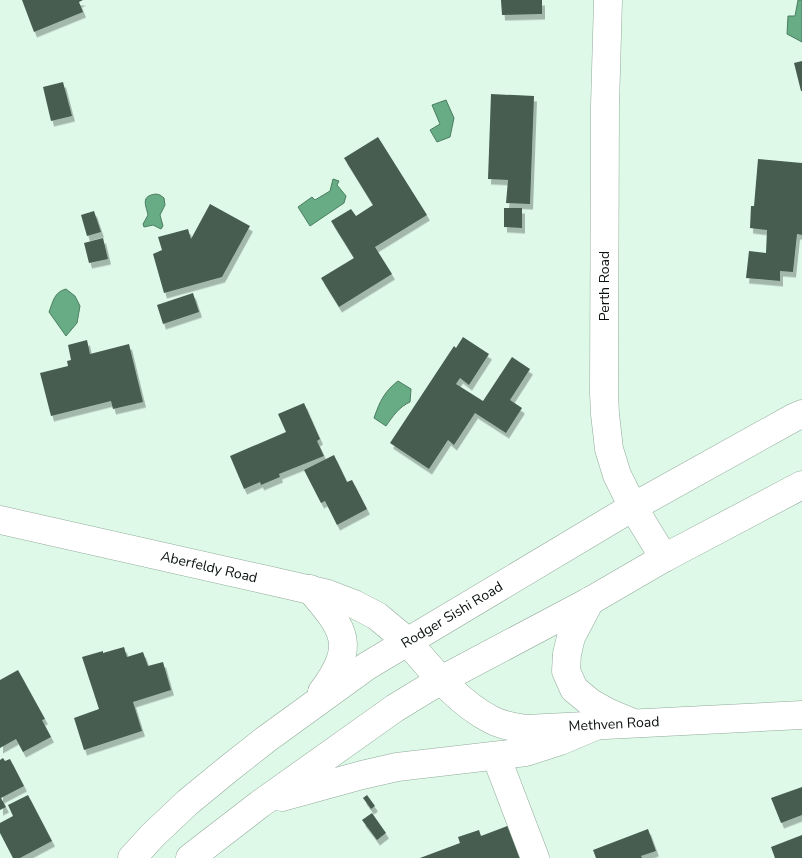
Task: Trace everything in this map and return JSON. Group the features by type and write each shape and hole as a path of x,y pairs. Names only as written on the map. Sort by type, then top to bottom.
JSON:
{"main road":[{"name":"Perth Road","path":"608,0 605,115 605,414 609,448 617,475 633,507 664,558"},
{"name":"Rodger Sishi Road","path":"132,858 188,802 250,752 367,666 633,507 802,414"},
{"path":"190,858 260,804 395,708 441,680 802,485"},
{"name":"Aberfeldy Road","path":"0,520 328,594 378,616 407,641"},
{"path":"310,589 338,624 343,643 343,656 337,670 312,706"},
{"path":"590,601 571,638 567,654 566,671 574,689 591,703 633,723"},
{"name":"Methven Road","path":"407,641 441,680 474,709 493,721 526,729 802,715"},
{"path":"260,804 305,790 397,767 526,752 560,741 598,725"},
{"path":"496,756 535,858"}],"shaded area":[{"path":"798,0 802,0 802,42 787,34 788,16 795,16"},
{"path":"446,100 454,118 450,137 437,142 430,130 440,124 432,105"},
{"path":"333,179 339,181 337,185 346,196 344,203 310,226 298,207 312,197 315,200 330,191"},
{"path":"156,194 164,198 165,205 160,215 163,226 161,229 153,225 144,227 143,224 148,215 145,204 146,199"},
{"path":"66,289 75,296 80,306 77,323 66,336 49,312 56,295"},
{"path":"398,381 411,389 410,402 399,409 386,426 374,418 383,397"}],"building":[{"path":"22,0 83,0 79,2 83,12 34,32"},
{"path":"501,0 542,0 542,14 502,15"},
{"path":"802,61 802,91 801,91 794,63"},
{"path":"63,82 72,116 51,121 43,87"},
{"path":"491,94 534,96 530,204 506,203 508,180 488,179"},
{"path":"378,137 427,215 375,247 392,274 339,307 321,278 354,258 331,221 351,209 356,216 373,205 344,158"},
{"path":"758,159 802,163 802,235 797,234 793,272 780,271 780,281 746,278 749,251 766,253 767,230 750,228 751,206 754,206"},
{"path":"210,204 250,226 222,277 164,293 153,254 162,250 158,237 188,229 191,239"},
{"path":"504,208 522,208 522,228 504,227"},
{"path":"94,211 101,232 87,236 81,215"},
{"path":"103,238 108,259 89,263 84,243"},
{"path":"193,293 199,312 163,324 157,305"},
{"path":"463,337 489,354 469,385 460,378 456,384 483,401 512,357 530,369 510,400 522,408 506,433 475,413 454,445 448,440 429,469 390,443 454,346 456,348"},
{"path":"87,340 90,354 129,344 143,402 113,409 111,401 51,416 40,373 68,366 67,361 71,360 68,345"},
{"path":"304,403 320,439 317,441 324,456 279,474 280,477 261,485 260,482 244,489 230,456 286,432 278,414"},
{"path":"334,455 347,482 352,480 367,509 337,525 325,501 321,503 304,470"},
{"path":"124,647 127,657 143,652 148,666 163,662 171,690 133,702 142,731 84,750 74,718 99,709 82,657"},
{"path":"18,670 45,719 42,720 51,737 23,752 16,739 0,748 0,680"},
{"path":"3,758 5,761 10,759 24,786 1,798 6,807 0,810 0,760"},
{"path":"802,787 802,815 781,823 771,798"},
{"path":"28,795 52,841 20,858 13,858 0,833 0,823 13,816 8,805"},
{"path":"367,795 375,806 371,809 363,798"},
{"path":"372,813 386,833 377,840 362,820"},
{"path":"515,823 528,858 420,858 460,843 458,837 479,830 481,836"},
{"path":"648,829 656,851 641,856 642,858 596,858 593,850"},
{"path":"802,835 802,858 775,858 771,847"}]}
